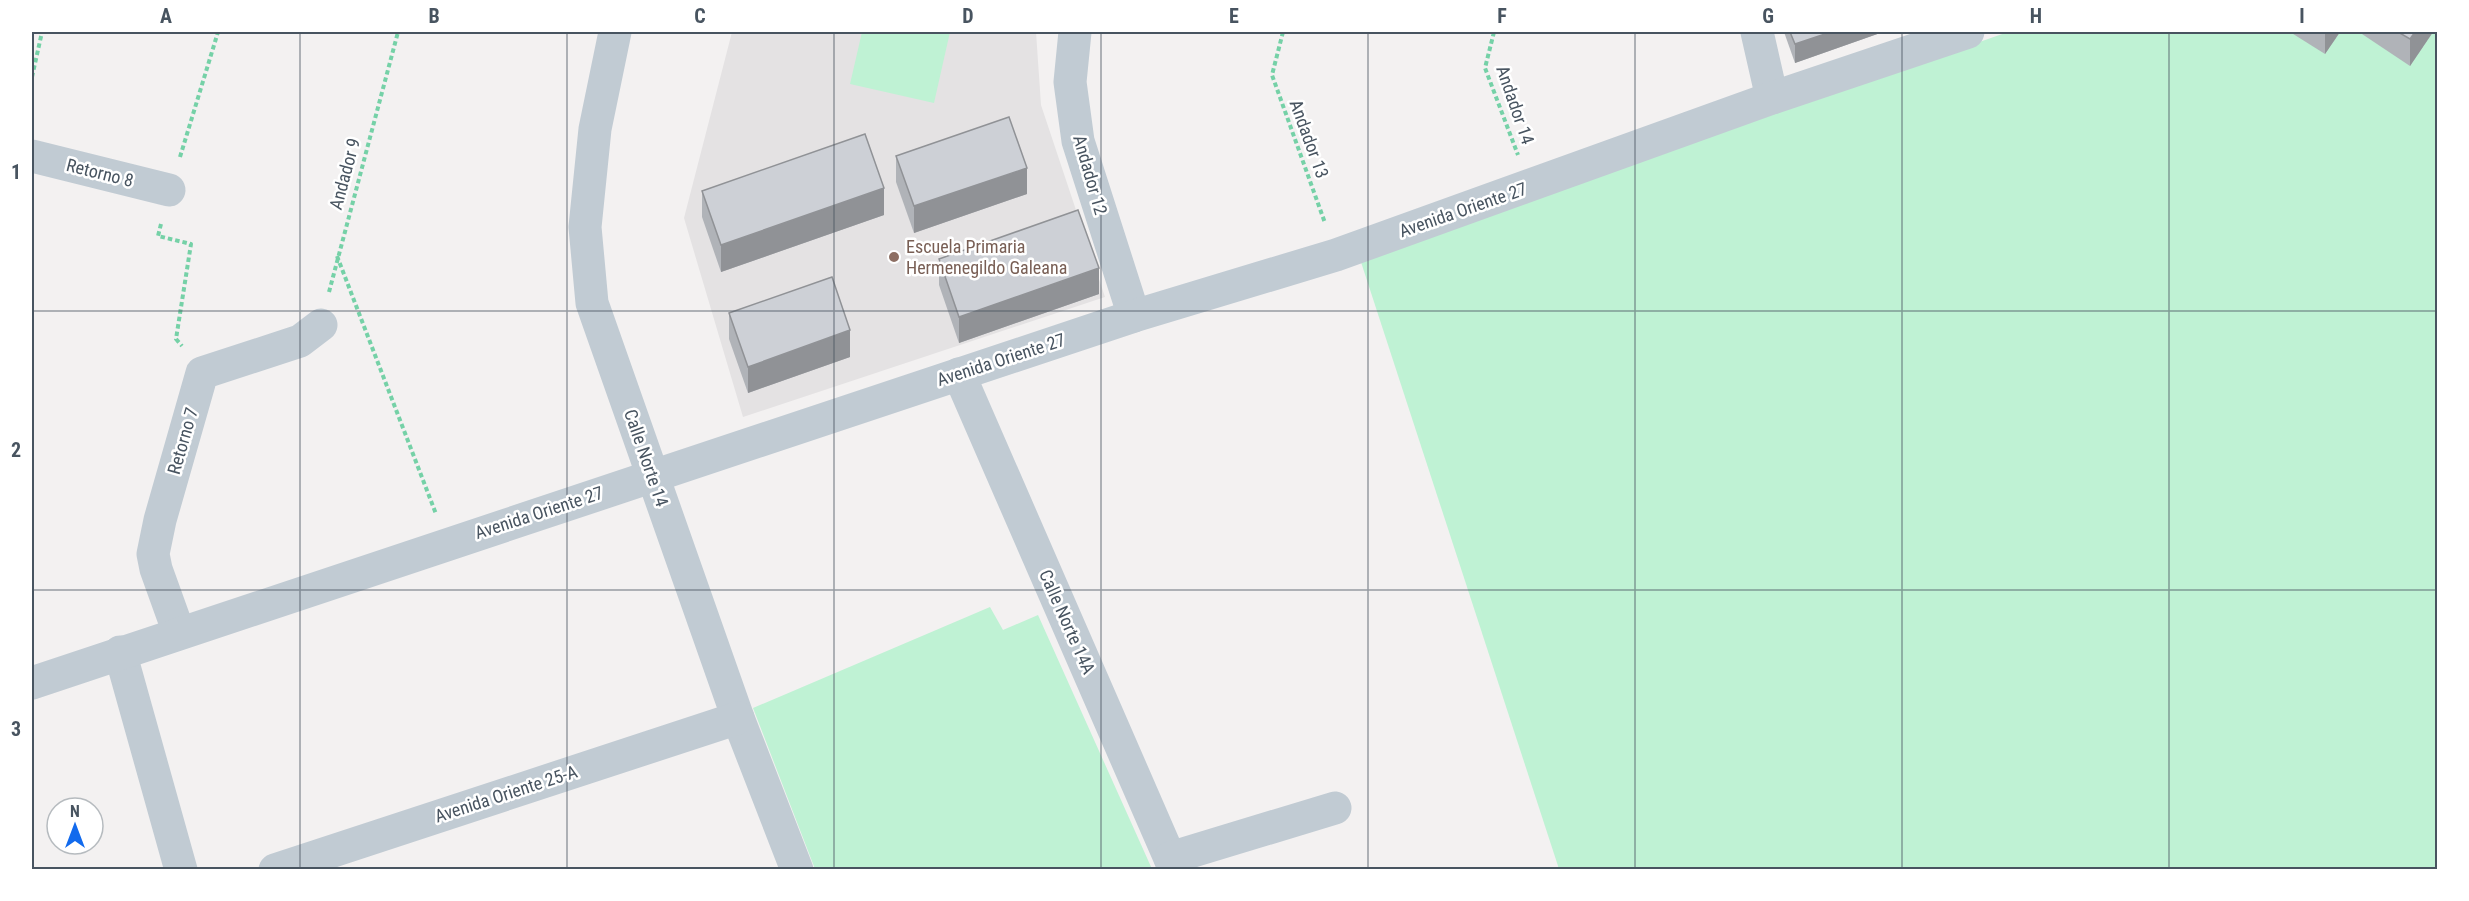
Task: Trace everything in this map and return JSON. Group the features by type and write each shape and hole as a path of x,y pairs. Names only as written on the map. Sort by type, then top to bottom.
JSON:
{"street":[{"name":"Calle Norte 14","path":"615,32 596,129 585,227 592,303 738,718 797,870"},
{"name":"Andador 12","path":"1075,32 1070,82 1078,141 1134,316"},
{"path":"1757,32 1772,98"},
{"name":"Avenida Oriente 27","path":"32,683 447,542 652,478 1134,316 1336,255 1772,98 1968,32"},
{"name":"Retorno 8","path":"32,156 169,190"},
{"path":"202,373 300,341 321,325"},
{"name":"Retorno 7","path":"180,633 156,569 153,554 160,520 202,373"},
{"name":"Calle Norte 14A","path":"959,374 1172,864"},
{"path":"120,652 181,870"},
{"name":"Avenida Oriente 25-A","path":"274,870 738,718"},
{"path":"1172,864 1335,808"}],"path":[{"path":"32,77 42,32"},
{"path":"202,373 176,339 191,244 158,236 169,190 218,32"},
{"name":"Andador 9","path":"321,325 337,256 398,32"},
{"name":"Andador 13","path":"1283,32 1272,75 1336,255"},
{"name":"Andador 14","path":"1494,32 1485,68 1530,186"},
{"path":"337,256 447,542"}],"shaded area":[{"name":"Escuela Primaria Hermenegildo Galeana","path":"732,32 1036,32 1041,105 1105,297 743,417 684,218"}],"green space":[{"path":"862,32 950,32 934,103 850,84"},
{"path":"2008,32 2437,32 2437,869 1559,869 1360,259"},
{"path":"990,607 1003,630 1038,615 1152,869 815,869 753,708"}],"building":[{"path":"1790,32 1831,32 1795,44"},
{"path":"2398,32 2415,32 2410,39"},
{"path":"1009,117 1027,168 914,206 896,156"},
{"path":"865,134 884,188 721,245 702,191"},
{"path":"1078,210 1099,268 959,317 939,259"},
{"path":"832,277 850,330 748,367 729,313"}],"place":[{"name":"Escuela Primaria Hermenegildo Galeana","path":"894,257"}]}
